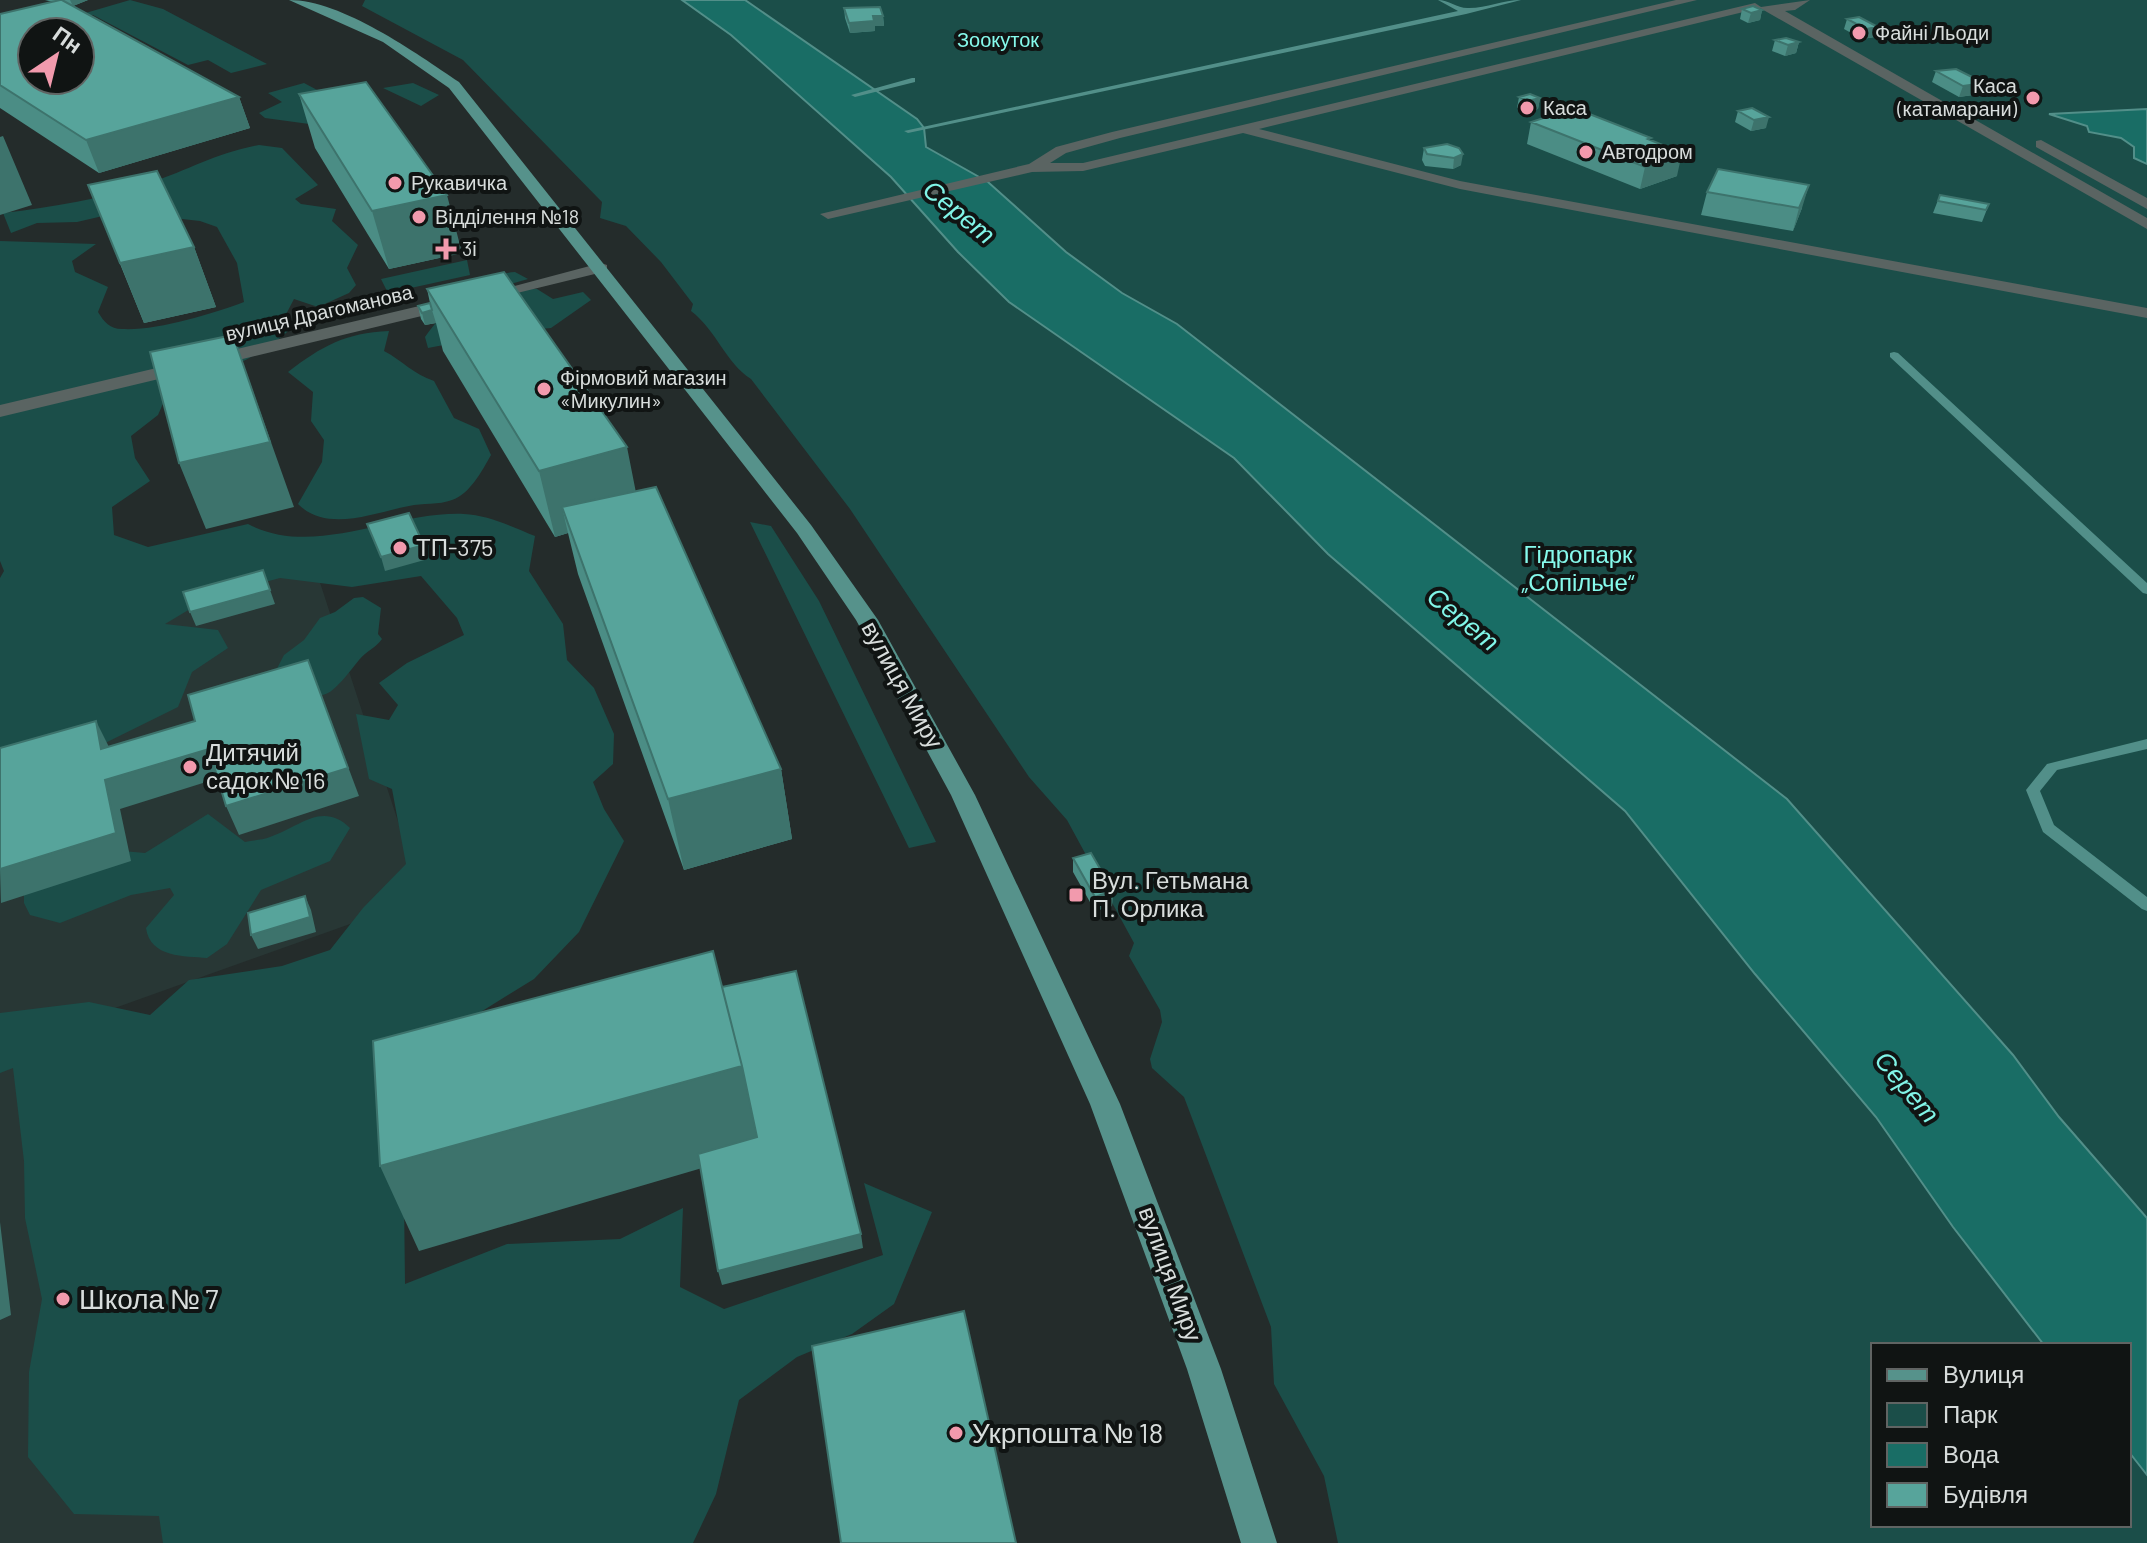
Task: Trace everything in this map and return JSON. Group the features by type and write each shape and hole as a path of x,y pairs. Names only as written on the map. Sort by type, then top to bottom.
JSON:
{"main road":[{"name":"вулиця Миру","path":"295,0 387,39 454,85 804,529 867,620 963,795 1074,1032 1134,1173 1204,1369 1259,1543"}],"street":[{"path":"1032,168 1061,150 1117,135 1691,0"},
{"path":"1729,0 1771,8 1798,3 1957,97 1934,100"},
{"path":"828,214 902,200 1032,168 1083,167 1755,7"},
{"path":"1771,8 2147,224"},
{"path":"1631,14 1667,29"},
{"path":"1529,38 1561,53"},
{"path":"1393,68 1425,85"},
{"path":"1281,94 1313,113"},
{"path":"1245,129 1364,163 1460,185 2147,313"},
{"path":"1117,135 1144,152"},
{"path":"2026,135 2147,206"},
{"path":"2126,212 2147,206"},
{"name":"вулиця Драгоманова","path":"0,411 601,268"}],"shaded area":[{"name":"Дитячий садок № 16","path":"310,552 423,898 0,1049 0,637"},
{"name":"Школа № 7","path":"82,1031 165,1543 0,1543 0,1060"}],"green space":[{"path":"130,0 163,9 267,64 231,73 208,60 188,65 96,16 75,16"},
{"name":"Гідропарк „Сопільче“","path":"365,0 2147,0 2147,1543 1338,1543 1324,1476 1274,1384 1271,1327 1184,1097 1152,1068 1150,1059 1162,1022 1160,1010 1129,956 1134,943 1067,820 1029,777 850,509 751,379 734,364 708,328 691,311 693,304 661,262 626,226 600,218 602,202 463,60 362,6"},
{"path":"304,83 340,102 324,126 265,118 259,113 282,102 268,93"},
{"path":"413,83 439,95 421,106 383,88"},
{"path":"259,145 282,148 318,185 295,199 301,204 336,209 332,221 358,245 347,268 356,285 349,293 318,307 294,299 282,322 297,322 284,335 254,356 168,392 158,415 131,436 135,458 150,481 112,507 114,535 148,547 248,524 274,533 300,537 354,531 437,515 473,515 509,525 535,536 529,571 563,624 567,660 594,688 614,734 613,764 593,782 604,809 624,841 579,932 534,979 471,1018 404,1198 405,1284 507,1244 620,1239 683,1208 680,1287 724,1309 883,1255 864,1183 932,1212 894,1304 852,1334 797,1357 739,1400 716,1494 693,1543 163,1543 159,1516 74,1514 28,1457 29,1372 42,1299 25,1218 24,1161 13,1068 0,1073 0,1013 89,1002 150,1015 189,980 282,966 330,950 363,908 406,864 392,789 369,779 356,714 389,720 398,705 379,683 407,663 464,635 457,618 421,576 352,587 280,578 210,597 165,624 218,630 228,648 192,672 178,707 97,747 0,754 0,578 4,571 0,561 0,241 96,244 72,261 75,272 108,287 98,312 114,328 136,329 167,324 244,302 237,263 217,227 200,221 120,212 77,222 37,223 11,233 3,213 113,194 229,152"},
{"path":"467,260 470,275 388,293 381,279"},
{"path":"515,272 528,279 504,286 537,289 553,299 583,292 591,300 551,328 517,331 428,348 425,337 464,294 488,279"},
{"path":"389,331 384,351 434,381 454,418 479,429 491,455 470,487 452,500 351,518 323,518 310,513 298,504 322,462 324,440 311,421 313,392 288,372 335,342"},
{"path":"750,522 771,526 819,601 936,842 909,848"},
{"path":"363,597 381,608 378,634 382,639 337,686 322,695 313,695 269,684 284,655 304,640 320,618 335,612 354,598"},
{"path":"208,814 245,842 267,838 320,816 340,820 350,828 330,861 261,890 227,944 207,958 170,954 154,945 149,938 146,928 174,895 170,888 131,895 60,923 30,915 24,903 24,888 123,851 145,853"}],"water":[{"name":"Серет","path":"682,0 745,0 917,119 924,128 926,147 988,182 1066,252 1122,293 1177,324 1787,799 2013,1055 2059,1117 2147,1218 2147,1475 2131,1455 2131,1343 2042,1343 1953,1227 1876,1117 1755,974 1625,811 1328,554 1234,458 1009,302 958,252 891,177 731,35"},
{"path":"2147,109 2147,164 2134,158 2134,147 2121,138 2089,132 2087,126 2049,114"}],"building":[{"path":"62,0 91,16 16,16 16,95 0,85 0,14"},
{"path":"1753,6 1762,10 1751,13 1742,9"},
{"path":"880,7 883,16 873,16 874,21 849,23 844,8"},
{"path":"1859,17 1878,27 1866,29 1847,19"},
{"path":"96,19 239,97 86,140 17,96 96,96"},
{"path":"1786,38 1799,42 1788,45 1775,40"},
{"path":"1956,69 1984,83 1963,86 1936,71"},
{"path":"366,82 447,195 372,211 299,94"},
{"path":"1530,94 1540,98 1528,101 1519,97"},
{"path":"1574,108 1682,153 1645,167 1531,122"},
{"path":"1752,108 1769,117 1754,120 1738,111"},
{"path":"1447,144 1459,148 1463,154 1454,158 1427,154 1424,148"},
{"path":"1718,169 1809,185 1799,208 1707,192"},
{"path":"157,171 194,247 120,263 88,185"},
{"path":"1940,195 1989,204 1986,210 1938,201"},
{"path":"504,272 627,447 539,471 427,289"},
{"path":"430,303 432,310 422,313 418,306"},
{"path":"233,335 270,442 179,463 150,352"},
{"path":"656,487 781,769 668,799 562,507"},
{"path":"409,513 424,545 381,557 367,524"},
{"path":"263,570 270,590 190,612 183,592"},
{"path":"308,660 348,768 226,806 209,749 105,780 116,833 0,869 0,748 96,721 101,749 195,721 188,695"},
{"path":"1091,853 1113,891 1095,897 1073,858"},
{"path":"305,896 310,917 251,935 248,913"},
{"path":"713,951 742,1066 380,1166 373,1041"},
{"path":"796,971 861,1234 718,1271 698,1154 757,1137 722,987"},
{"path":"964,1311 1016,1543 841,1543 812,1346"}],"waterway":[{"path":"1441,0 1465,11"},
{"path":"1465,11 1518,0"},
{"path":"908,131 1465,11"},
{"path":"855,95 912,80"},
{"path":"1894,355 2147,590"},
{"path":"2147,744 2052,767 2033,790 2048,828 2147,905"}],"place":[{"name":"Файні Льоди","path":"1859,33"},
{"name":"Каса (катамарани)","path":"2033,98"},
{"name":"Каса","path":"1527,108"},
{"name":"Автодром","path":"1586,152"},
{"name":"Рукавичка","path":"395,183"},
{"name":"Відділення №18","path":"419,217"},
{"name":"3і","path":"446,249"},
{"name":"Фірмовий магазин «Микулин»","path":"544,389"},
{"name":"ТП-375","path":"400,548"},
{"name":"Дитячий садок № 16","path":"190,767"},
{"name":"Вул. Гетьмана П. Орлика","path":"1076,895"},
{"name":"Школа № 7","path":"63,1299"},
{"name":"Укрпошта № 18","path":"956,1433"}],"park label":[{"name":"Зоокуток","path":"998,40"}]}
